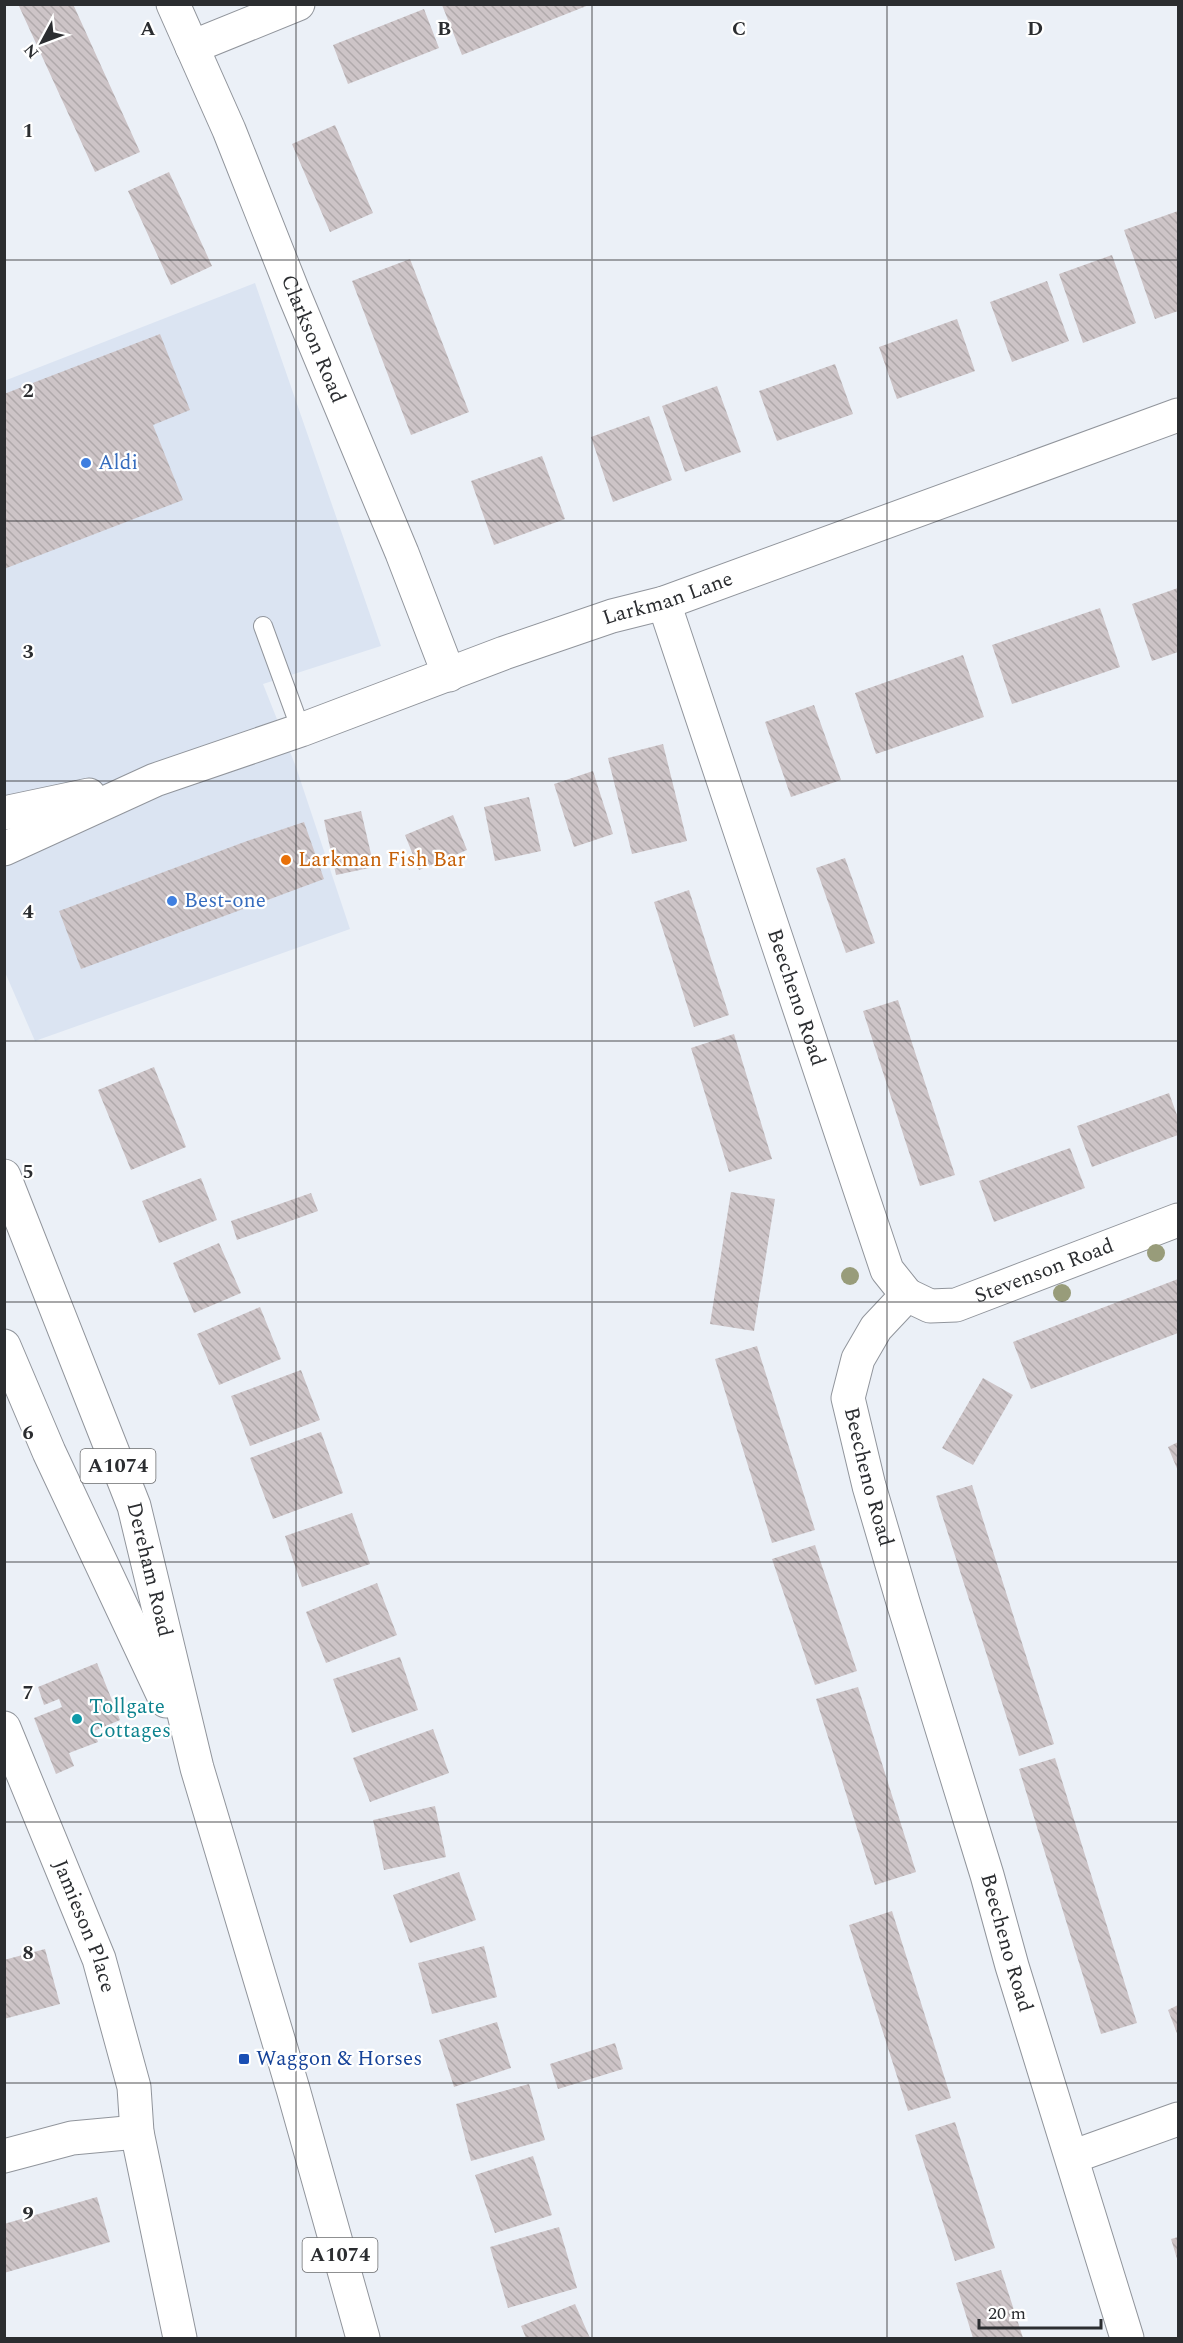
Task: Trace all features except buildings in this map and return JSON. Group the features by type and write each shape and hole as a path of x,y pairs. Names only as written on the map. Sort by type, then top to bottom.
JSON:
{"main road":[{"name":"Clarkson Road","path":"173,4 230,130 294,294 402,553 449,675"},
{"path":"192,47 298,4"},
{"name":"Larkman Lane","path":"4,849 155,780 301,730 504,653 612,616 664,603 1179,415"},
{"name":"Beecheno Road","path":"664,603 887,1270 907,1295 876,1328 858,1359 848,1398 878,1517 984,1864 1012,1966 1127,2338"},
{"name":"Larkman Lane","path":"4,813 155,780"},
{"name":"Dereham Road","path":"4,1176 134,1506 197,1768 293,2089 363,2338"},
{"name":"Stevenson Road","path":"907,1295 930,1306 956,1305 1179,1221"},
{"name":"Dereham Road","path":"4,1346 49,1452 197,1768"},
{"name":"Jamieson Place","path":"4,1728 99,1959 134,2087 137,2132 180,2338"},
{"path":"1072,2157 1179,2119"},
{"path":"4,2156 72,2138 137,2132"}],"lane":[{"path":"263,626 301,730"}],"shaded area":[{"path":"255,283 381,646 263,684 296,767 350,929 35,1041 4,970 4,381"}],"place":[{"name":"Aldi","path":"86,463"},
{"name":"Larkman Fish Bar","path":"286,860"},
{"name":"Best-one","path":"172,901"},
{"name":"Tollgate Cottages","path":"77,1719"},
{"name":"Waggon & Horses","path":"244,2059"}]}
